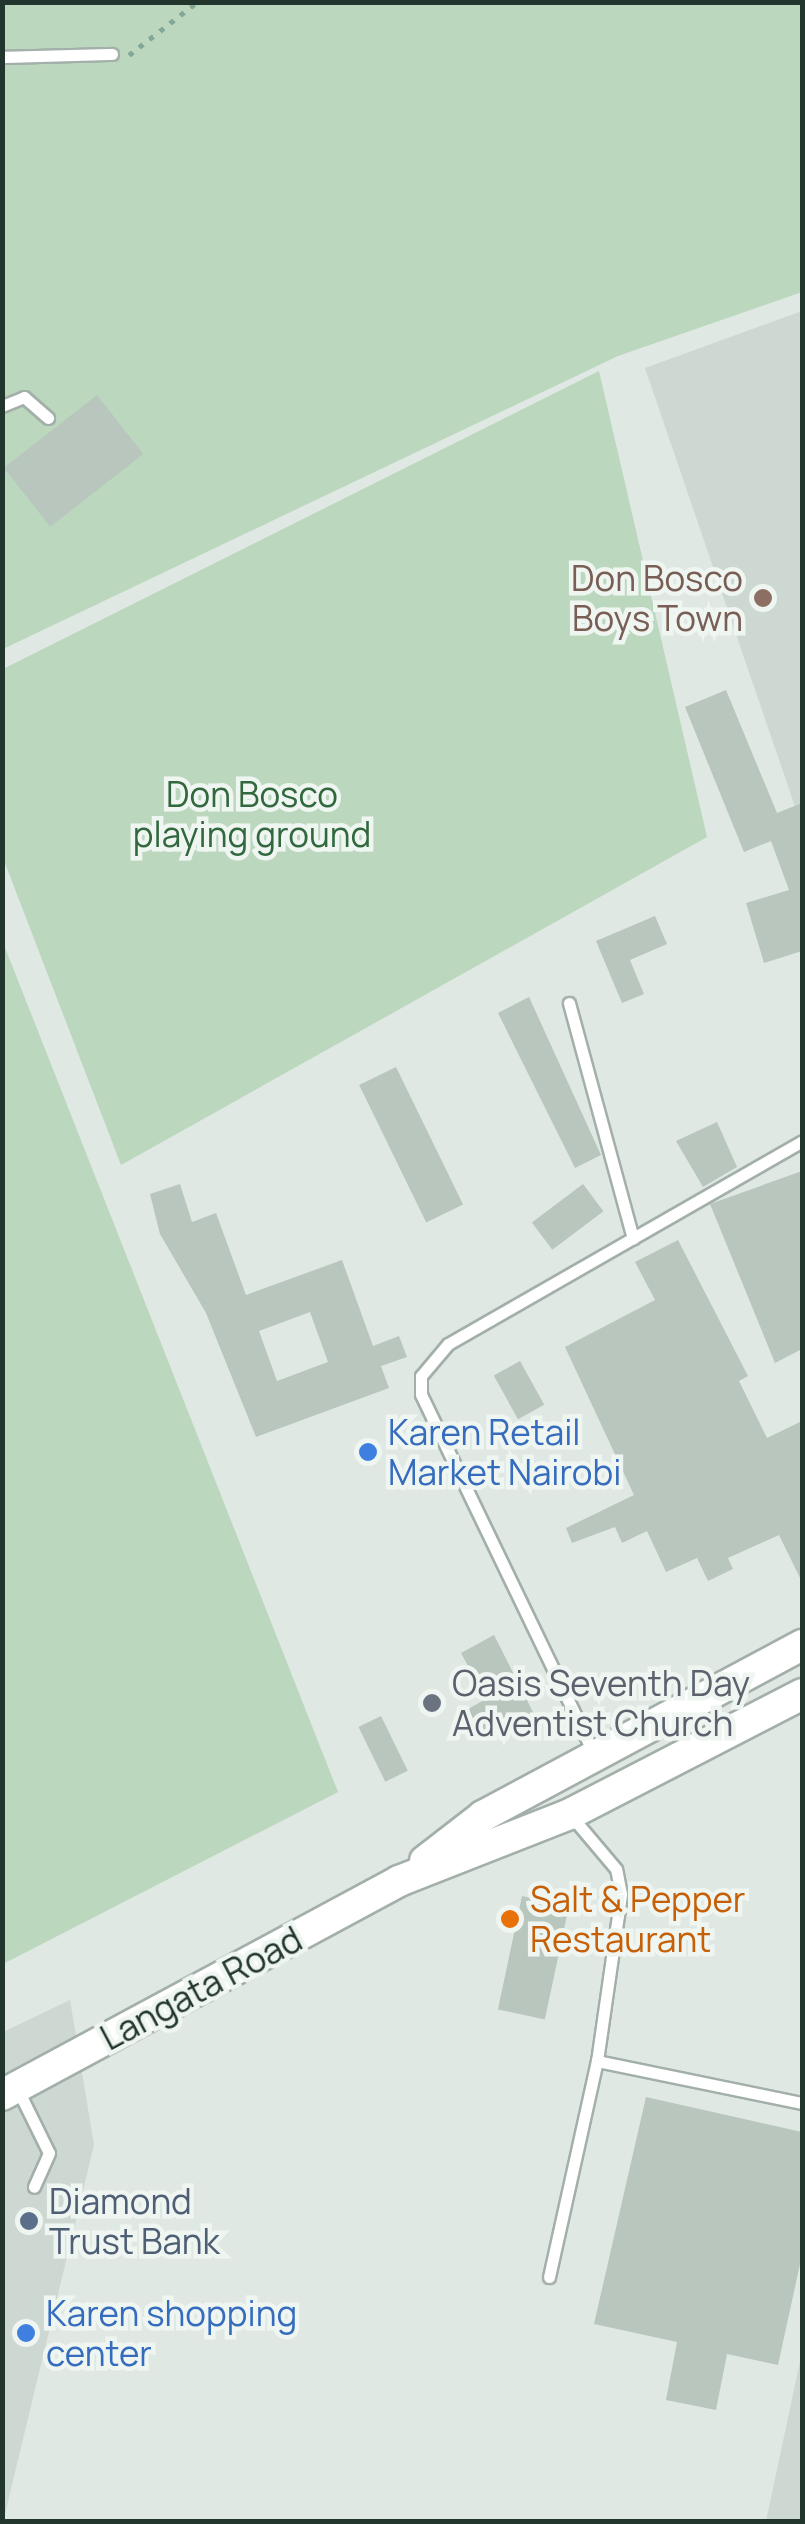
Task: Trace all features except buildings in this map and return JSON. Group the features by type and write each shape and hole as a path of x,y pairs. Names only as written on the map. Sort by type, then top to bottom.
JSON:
{"main road":[{"name":"Langata Road","path":"399,1881 483,1816 802,1645"},
{"name":"Langata Road","path":"10,2092 399,1881 570,1814 802,1694"}],"lane":[{"path":"2,56 112,54"},
{"path":"2,406 24,396 48,418"},
{"path":"569,1002 633,1238"},
{"path":"596,1757 421,1394 421,1376 448,1344 802,1141"},
{"path":"549,2277 597,2061 620,1894 616,1869 570,1814"},
{"path":"597,2061 802,2103"},
{"path":"10,2092 50,2152 34,2187"}],"path":[{"path":"112,54 131,55 197,2"}],"shaded area":[{"name":"Don Bosco Boys Town","path":"802,311 802,827 645,368"},
{"name":"Karen shopping center","path":"70,2000 94,2145 3,2522 3,2032"},
{"path":"802,2352 802,2521 766,2521"}],"green space":[{"path":"3,3 802,3 802,292 618,356 3,649"},
{"name":"Don Bosco playing ground","path":"599,371 707,837 121,1165 3,858 3,669"},
{"path":"2,940 338,1792 3,1964 2,1964"}],"place":[{"name":"Don Bosco Boys Town","path":"763,598"},
{"name":"Karen Retail Market Nairobi","path":"368,1452"},
{"name":"Oasis Seventh Day Adventist Church","path":"432,1703"},
{"name":"Salt & Pepper Restaurant","path":"510,1919"},
{"name":"Diamond Trust Bank","path":"29,2221"},
{"name":"Karen shopping center","path":"26,2333"}]}
